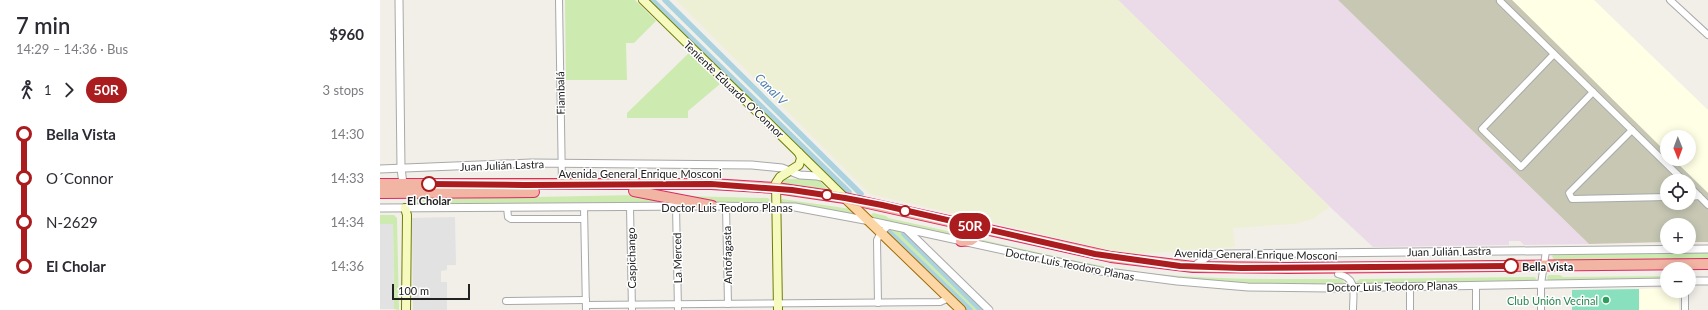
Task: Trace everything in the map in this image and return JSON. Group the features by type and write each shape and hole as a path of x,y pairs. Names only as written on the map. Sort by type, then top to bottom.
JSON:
{"highway":[{"name":"Avenida General Enrique Mosconi","path":"380,184 404,189 776,191 853,206 1083,258 1149,269 1211,274 1338,274 1708,264"},
{"name":"Avenida General Enrique Mosconi","path":"380,194 404,189 562,185 711,184 845,198 1095,254 1145,262 1193,267 1660,271"},
{"path":"634,190 712,206"},
{"path":"961,241 969,241 979,234"},
{"path":"1696,271 1708,271"}],"main road":[{"name":"Teniente Eduardo O'Connor","path":"643,0 961,310"},
{"path":"778,307 776,206 777,180 797,167 801,158 799,152"},
{"path":"404,189 405,208 403,215 403,251 406,257 406,310"}],"street":[{"path":"399,0 401,168 404,189"},
{"name":"Fiambalá","path":"559,0 562,185"},
{"path":"1670,0 1708,35"},
{"path":"1500,1 1677,174"},
{"path":"1554,54 1482,129 1521,167 1593,92"},
{"path":"1632,130 1569,193 1572,199 1660,197"},
{"name":"Juan Julián Lastra","path":"380,169 561,163 761,165 782,168 790,171"},
{"path":"790,171 800,175 824,178"},
{"path":"1696,192 1708,205"},
{"path":"1696,196 1700,196"},
{"name":"Doctor Luis Teodoro Planas","path":"380,208 630,206 795,207 870,221 1084,268 1130,276 1248,286 1352,287 1660,282"},
{"name":"Caspichango","path":"630,206 632,307"},
{"name":"La Merced","path":"676,206 678,307"},
{"name":"Antofagasta","path":"726,206 728,304"},
{"path":"848,217 854,217 856,214 853,206"},
{"path":"507,207 508,217 511,219 584,219"},
{"path":"584,207 586,305"},
{"path":"882,310 880,303 877,242 878,236 881,232 890,226"},
{"path":"906,229 989,310"},
{"path":"923,246 923,238 929,234"},
{"name":"Juan Julián Lastra","path":"1193,267 1210,255 1217,254 1708,249"},
{"path":"1541,310 1541,284 1546,251"},
{"path":"1338,274 1350,279 1352,287 1353,310"},
{"path":"1696,281 1708,281"},
{"path":"1476,285 1476,310"},
{"path":"1410,286 1410,310"},
{"path":"506,301 632,307 678,307 728,304 778,307 940,302 948,298"},
{"path":"1685,298 1685,310"}],"shaded area":[{"path":"676,0 1118,0 1330,207 1313,219 1295,224 1233,228 1235,247 1136,254 1113,251 870,194"},
{"path":"1118,0 1338,0 1589,244 1524,245 1520,241 1509,241 1509,245 1373,247"},
{"path":"1338,0 1512,0 1660,146 1660,166 1680,166 1688,174 1660,174 1660,210 1696,210 1696,181 1708,193 1708,242 1696,242 1696,218 1660,218 1660,242 1589,244"},
{"path":"1512,0 1594,0 1708,110 1708,193 1696,181 1696,174 1688,174 1680,166 1696,166 1696,130 1660,130 1660,146"},
{"path":"455,217 456,265 447,265 447,270 441,271 441,282 447,282 447,310 413,310 412,218"},
{"path":"380,224 393,225 394,309 380,309"},
{"path":"1660,288 1660,298 1679,298 1679,310 1639,310 1639,289"}],"green space":[{"path":"565,0 635,0 656,21 634,43 626,43 627,80 566,80"},
{"path":"689,53 720,84 688,111 688,118 627,118 627,113"},
{"path":"816,179 819,180 828,190 816,190 814,188 783,184 783,180"},
{"path":"635,195 697,204 412,204 408,200 410,197 422,196 425,199"},
{"path":"681,196 768,198 770,200 767,203 713,203"},
{"path":"782,199 851,209 853,213 783,204 780,201"},
{"path":"873,213 886,216 888,218 970,236 970,239 873,219 871,215"},
{"path":"380,215 394,215 397,218 399,310 394,309 393,225 380,224"},
{"path":"891,229 906,233 985,310 964,310 887,234 887,231"},
{"path":"979,239 1089,263 1155,274 1225,278 1341,279 1346,284 1253,285 1129,274 976,242"},
{"path":"1696,252 1708,252 1708,259 1554,261 1552,256 1555,254 1660,253 1660,254 1696,254"},
{"path":"1549,275 1560,275 1563,277 1660,276 1660,280 1548,281 1547,277"},
{"path":"1536,278 1535,281 1357,284 1356,282 1360,279"},
{"name":"Club Unión Vecinal","path":"1639,289 1639,310 1572,310 1572,290"}],"waterway":[{"path":"652,0 849,192"},
{"name":"Canal V","path":"665,0 861,194"},
{"path":"890,233 970,310"},
{"name":"Canal V","path":"904,234 981,310"}],"bus line":[{"name":"50R","path":"429,184 711,184 743,185 792,190 882,205 1095,254 1180,266 1241,268 1511,266"}],"place":[{"name":"El Cholar","path":"429,184"},
{"name":"Bella Vista","path":"1511,266"},
{"name":"Club Unión Vecinal","path":"1606,300"}]}
